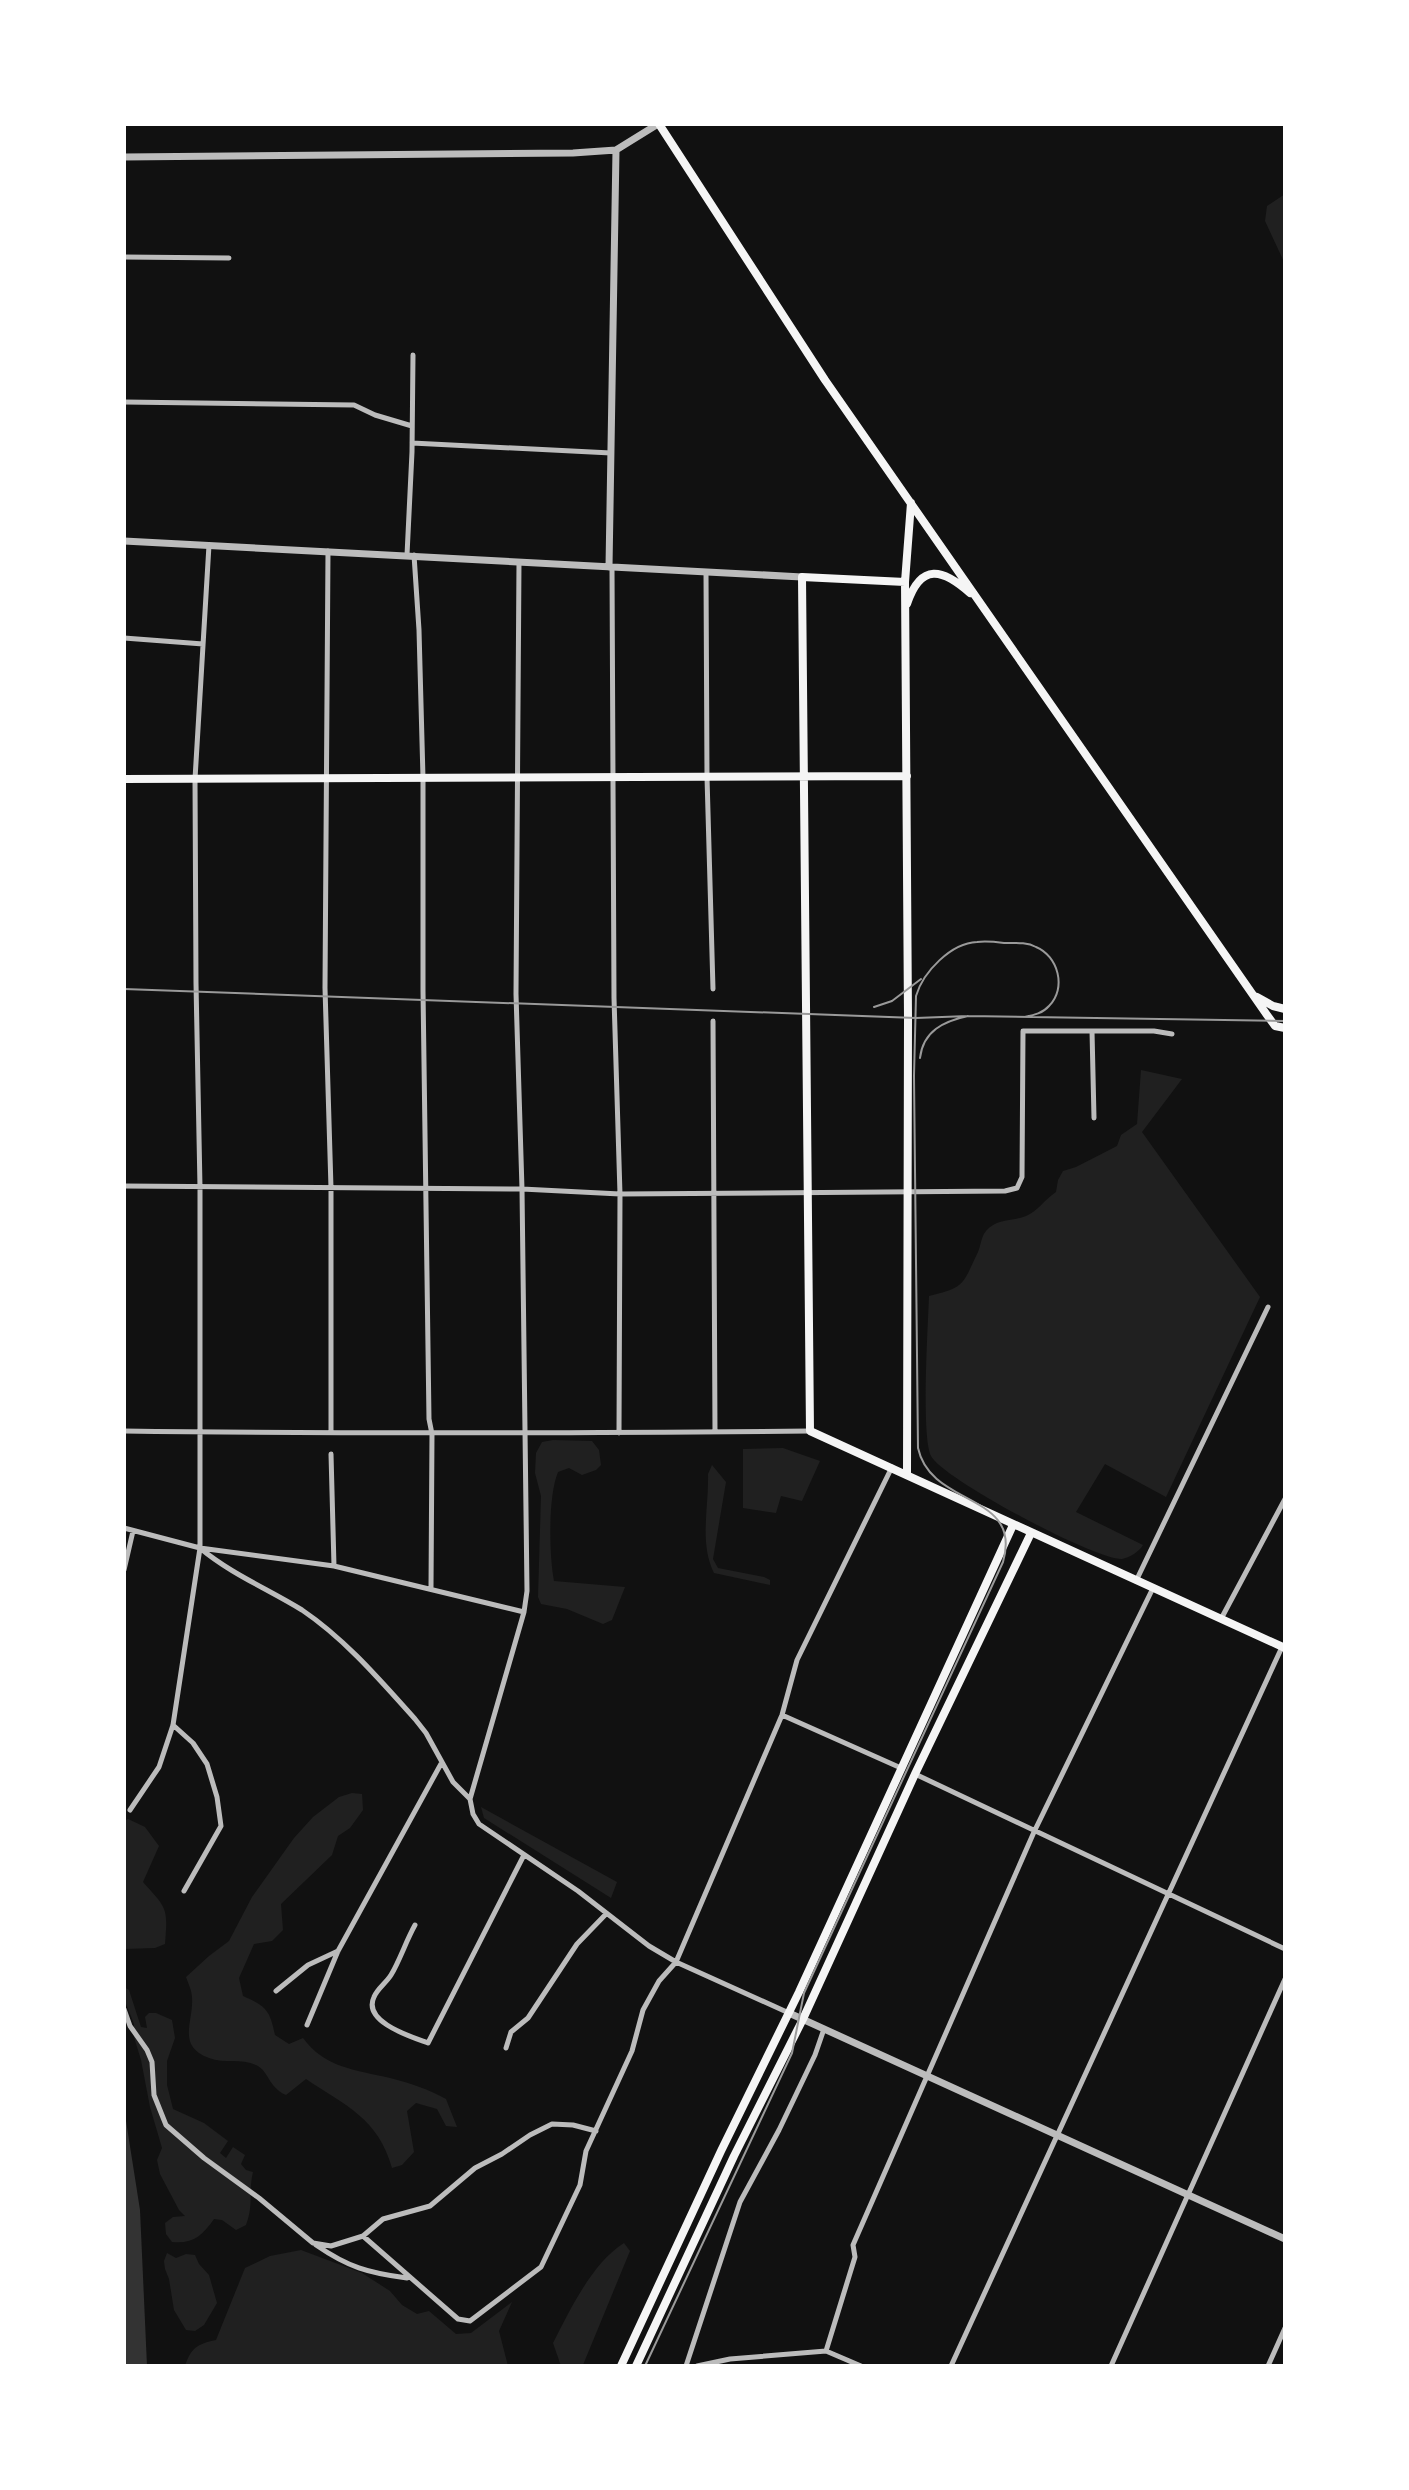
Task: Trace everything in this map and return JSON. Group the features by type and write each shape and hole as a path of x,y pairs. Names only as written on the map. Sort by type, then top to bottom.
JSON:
{"main road":[{"path":"658,124 825,380 1251,993 1275,1026 1285,1028"},
{"path":"907,1475 905,582 911,503"},
{"path":"905,610 911,593 920,580 932,574 949,576 979,600"},
{"path":"905,582 802,577 810,1431 1283,1648"},
{"path":"124,779 907,776"},
{"path":"1251,993 1273,1006 1285,1009"},
{"path":"621,2366 789,2013 1013,1525"},
{"path":"636,2366 734,2156 803,2019 915,1774 1031,1533"}],"street":[{"path":"124,158 573,153 616,150 658,124"},
{"path":"616,150 610,567 614,998 620,1194 619,1433"},
{"path":"124,257 229,258"},
{"path":"413,355 410,555 419,630 424,778 425,1190 429,1419 432,1434 431,1588"},
{"path":"124,402 355,405 374,415 412,426"},
{"path":"412,443 611,453"},
{"path":"124,541 802,577"},
{"path":"130,1810 159,1767 173,1725 200,1548 200,1187 195,779 209,545"},
{"path":"328,551 325,988 331,1188 331,1431"},
{"path":"519,562 516,994 522,1189 527,1591 524,1612 474,1779 470,1799 473,1814 479,1825 578,1891 649,1947 677,1962 1285,2239"},
{"path":"706,572 707,777 713,989"},
{"path":"124,638 203,644"},
{"path":"713,1021 715,1432"},
{"path":"124,1186 522,1189 620,1194 1005,1191 1017,1188 1022,1177 1023,1031 1154,1031 1172,1034"},
{"path":"1093,1031 1094,1118"},
{"path":"1136,1581 1268,1307"},
{"path":"124,1431 432,1434 810,1431"},
{"path":"331,1454 334,1566"},
{"path":"363,2236 458,2319 470,2321 541,2267 580,2185 586,2151 632,2051 643,2010 659,1981 677,1962 782,1715 797,1660 892,1467"},
{"path":"1221,1619 1285,1499"},
{"path":"124,1528 200,1548 334,1566 524,1612"},
{"path":"124,1569 134,1531"},
{"path":"200,1548 222,1566 303,1611 328,1630 415,1718 426,1732 453,1782 470,1799"},
{"path":"826,2351 855,2257 853,2245 1034,1832 1153,1588"},
{"path":"951,2366 1283,1648"},
{"path":"782,1715 901,1768"},
{"path":"173,1725 193,1743 207,1764 217,1797 221,1826 184,1891"},
{"path":"307,2025 338,1951 442,1762"},
{"path":"915,1774 1285,1949"},
{"path":"415,1925 390,1976 373,1998 372,2007 375,2014 390,2028 428,2043 524,1855"},
{"path":"506,2048 511,2032 528,2018 577,1944 606,1914"},
{"path":"276,1991 308,1965 338,1951"},
{"path":"1111,2366 1285,1979"},
{"path":"124,2009 130,2026 147,2050 152,2063 153,2095 166,2125 204,2158 336,2259 369,2273 409,2278"},
{"path":"686,2366 740,2202 779,2130 824,2029"},
{"path":"313,2243 331,2246 363,2236 383,2219 430,2206 475,2168 552,2124 573,2125 596,2131"},
{"path":"1268,2366 1285,2328"},
{"path":"697,2366 710,2361 826,2351 861,2366"}],"shaded area":[{"path":"1285,194 1285,264 1265,221 1267,206"},
{"path":"1141,1070 1182,1079 1142,1132 1260,1297 1166,1497 1105,1464 1076,1512 1143,1545 1134,1554 1122,1559 1082,1547 1021,1516 962,1482 931,1456 926,1426 929,1296 950,1290 961,1283 969,1272 984,1233 990,1227 1030,1214 1056,1192 1063,1171 1117,1146 1121,1135 1137,1124"},
{"path":"592,1441 599,1450 601,1465 596,1470 582,1475 569,1468 558,1472 552,1496 550,1541 554,1581 625,1587 612,1620 603,1624 567,1609 541,1604 538,1597 541,1496 535,1473 536,1453 542,1442"},
{"path":"783,1448 820,1461 802,1501 781,1496 776,1513 743,1508 743,1449"},
{"path":"712,1465 726,1482 713,1559 718,1568 764,1577 770,1580 770,1585 714,1573 709,1561 706,1537 708,1474"},
{"path":"352,1793 362,1794 363,1810 350,1828 338,1836 332,1855 281,1904 283,1930 272,1941 254,1944 239,1978 243,1996 266,2010 275,2035 289,2044 303,2038 331,2062 412,2084 446,2099 457,2127 446,2126 437,2109 416,2103 407,2111 414,2152 402,2165 392,2168 378,2137 359,2115 347,2106 306,2079 286,2095 276,2088 256,2065 221,2061 199,2053 193,2047 189,2032 192,1997 186,1977 229,1941 252,1897 294,1838 313,1817 339,1797"},
{"path":"481,1807 617,1882 611,1898 484,1818"},
{"path":"128,1819 145,1827 159,1846 143,1882 161,1904 166,1915 165,1944 155,1948 124,1949 124,1821"},
{"path":"124,1987 129,1990 141,2027 147,2028 145,2017 149,2013 172,2020 175,2038 167,2061 167,2085 173,2109 204,2123 228,2141 220,2153 226,2158 233,2147 245,2155 241,2164 246,2170 253,2172 246,2225 236,2230 222,2220 214,2219 201,2234 191,2240 172,2242 166,2234 165,2223 173,2217 185,2216 160,2174 157,2160 162,2148 134,2037 134,2024 124,1999"},
{"path":"124,2108 140,2210 147,2366 124,2366"},
{"path":"624,2243 630,2251 583,2365 561,2366 553,2343 574,2302 602,2262"},
{"path":"301,2250 362,2273 390,2291 402,2305 417,2314 429,2311 456,2334 471,2333 512,2302 499,2331 508,2366 185,2366 196,2348 216,2340 245,2268 270,2256"},
{"path":"167,2253 176,2258 186,2254 195,2255 209,2275 217,2303 204,2325 195,2331 186,2330 174,2310 164,2261"}],"tram line":[{"path":"645,2366 792,2053 804,1993 1003,1562 1006,1539 1000,1523 988,1511 940,1481 926,1467 918,1448 914,1076 916,996 925,978 939,960 957,947 980,942 1029,944 1050,957 1058,973 1059,982 1055,999 1049,1006 1041,1012 1025,1017"},
{"path":"874,1007 892,1001 921,979"},
{"path":"124,989 916,1018 968,1016 1285,1021"},
{"path":"920,1058 930,1034 943,1024 968,1016"}]}
